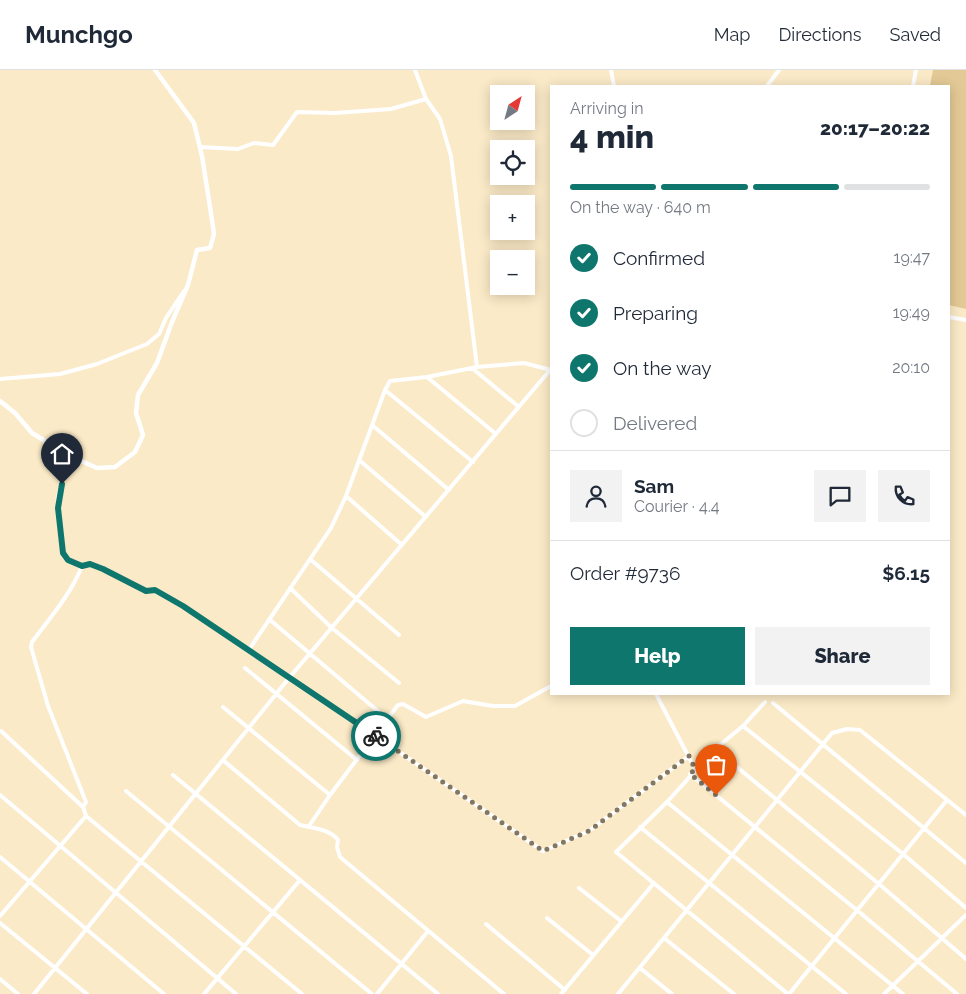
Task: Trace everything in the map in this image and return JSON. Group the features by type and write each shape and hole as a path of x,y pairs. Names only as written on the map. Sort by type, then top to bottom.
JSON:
{"street":[{"path":"0,401 15,413 32,433 68,455 97,468 115,467 135,452 143,435 136,413 138,395 157,363 188,285 197,250 210,248 214,234 200,146 194,123 155,70"},
{"path":"415,70 426,99 440,119 451,156 477,367"},
{"path":"612,70 614,85"},
{"path":"767,85 779,70"},
{"path":"913,85 916,70"},
{"path":"200,146 238,149 254,143 273,145 297,112 335,113 391,109 426,99"},
{"path":"0,379 60,374 97,364 146,344 159,334 166,318 188,285"},
{"path":"950,317 966,320"},
{"path":"248,651 331,528 346,496 390,381 426,377 477,367 524,363 550,370"},
{"path":"472,368 519,407"},
{"path":"34,994 196,796 289,678 550,371"},
{"path":"426,377 496,434"},
{"path":"385,390 472,462"},
{"path":"372,425 449,490"},
{"path":"68,455 58,498 63,553 68,560 82,566 90,564 103,569 146,591 155,590 197,615 543,851 589,831 689,756"},
{"path":"359,460 426,517"},
{"path":"346,496 402,545"},
{"path":"310,559 399,635"},
{"path":"82,566 55,612 32,642 31,647 48,706 86,802 83,807"},
{"path":"290,588 332,628 399,683"},
{"path":"269,620 379,712"},
{"path":"245,668 357,760"},
{"path":"309,826 398,705 403,704 426,717 463,701 493,706 515,706 550,687"},
{"path":"657,695 695,769"},
{"path":"765,702 743,726 714,749 667,802 616,852 788,994 858,911 947,800"},
{"path":"773,703 966,863"},
{"path":"223,707 330,795"},
{"path":"743,726 903,854 966,908"},
{"path":"620,994 832,733 860,730 966,815"},
{"path":"1,731 83,807 86,816 142,860 302,994"},
{"path":"714,749 879,884 966,959"},
{"path":"224,761 300,825 309,826 334,835 338,840 337,847 340,857 504,994"},
{"path":"690,774 957,994"},
{"path":"173,775 196,796 438,994"},
{"path":"126,791 168,828 372,994"},
{"path":"0,795 236,994"},
{"path":"667,802 904,994"},
{"path":"0,916 86,816"},
{"path":"640,827 846,994"},
{"path":"0,857 164,994"},
{"path":"204,994 300,880"},
{"path":"561,994 654,883"},
{"path":"580,888 621,921"},
{"path":"884,994 966,915"},
{"path":"547,918 593,955"},
{"path":"0,923 87,994"},
{"path":"486,924 565,990"},
{"path":"378,994 428,932"},
{"path":"664,938 734,994"},
{"path":"640,968 672,994"},
{"path":"0,979 18,994"}],"shaded area":[{"path":"933,70 966,70 966,309 950,305 950,85 930,85"}],"way so far":[{"path":"376,736 543,851 589,831 689,756 695,769 690,774 716,795"}],"route":[{"path":"62,484 58,498 59,523 63,553 68,560 82,566 90,564 103,569 146,591 155,590 183,606 376,736"}]}
